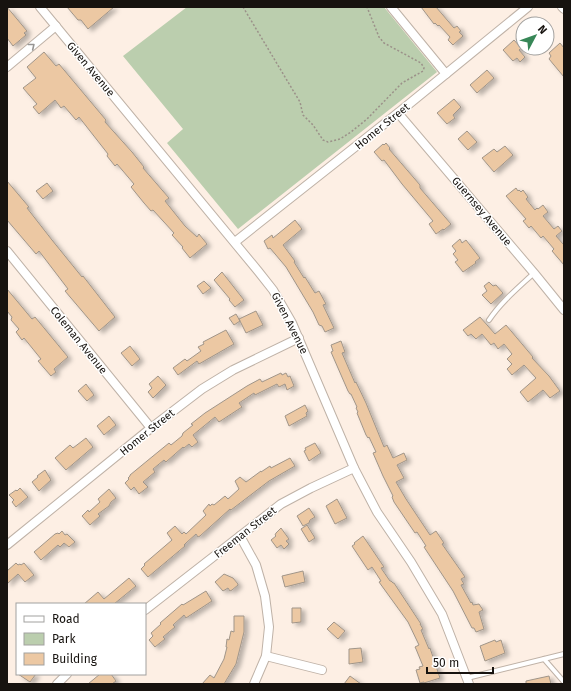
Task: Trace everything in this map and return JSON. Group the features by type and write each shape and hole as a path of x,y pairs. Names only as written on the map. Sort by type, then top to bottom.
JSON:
{"street":[{"name":"Given Avenue","path":"40,7 273,290 300,338 354,468 377,512 411,562 442,614 468,681"},
{"path":"391,7 446,74"},
{"name":"Homer Street","path":"235,242 398,113 528,7"},
{"path":"7,67 56,26"},
{"name":"Guernsey Avenue","path":"398,113 564,310"},
{"name":"Coleman Avenue","path":"7,251 151,428"},
{"name":"Homer Street","path":"8,542 187,399 216,380 240,367 300,338"},
{"name":"Freeman Street","path":"146,609 281,504 354,468"},
{"path":"240,536 256,565 265,596 269,627 266,656 254,684"},
{"path":"266,656 322,670"},
{"path":"57,684 66,675"}],"lane":[{"path":"489,320 534,273"},
{"path":"468,681 564,654"},
{"path":"544,659 564,682"}],"path":[{"path":"243,7 300,102 303,114 313,125 323,140 328,142 340,139 351,132 367,119 402,83 423,71 424,68 421,63 384,43 379,37 367,7"}],"green space":[{"path":"187,7 384,7 437,72 238,229 167,143 183,129 123,56"}],"building":[{"path":"7,7 27,31 24,33 26,35 13,46 7,38"},
{"path":"67,7 114,7 88,29"},
{"path":"421,7 436,7 454,28 457,26 461,31 459,32 463,36 453,45 448,40 450,37 439,25 434,24"},
{"path":"514,40 515,56 525,57 520,62 517,58 513,61 503,50"},
{"path":"560,43 564,48 564,77 549,59 551,56 555,56 555,48"},
{"path":"44,52 56,66 59,64 106,120 105,122 132,152 144,167 143,168 169,198 165,201 185,226 197,237 199,234 207,244 190,258 182,248 183,247 172,235 174,233 153,210 151,211 144,203 131,187 134,184 117,164 115,166 107,156 108,154 79,117 76,120 64,106 61,108 55,100 39,114 33,107 37,104 23,88 36,78 27,67"},
{"path":"487,70 494,78 477,93 470,85"},
{"path":"454,99 461,107 453,115 455,118 447,124 437,113"},
{"path":"467,131 477,142 468,150 458,139"},
{"path":"386,143 390,148 389,149 420,185 420,188 451,224 444,230 443,229 436,234 429,224 433,221 384,160 382,161 374,152"},
{"path":"505,146 513,155 494,172 482,158 494,149 497,152"},
{"path":"7,181 29,207 27,208 52,240 115,317 99,331 65,291 68,289 39,251 36,254 7,220"},
{"path":"47,183 53,191 43,199 36,191"},
{"path":"516,188 521,192 523,190 528,197 526,199 535,210 543,205 548,212 543,216 554,229 558,226 562,231 556,236 564,245 564,265 552,251 554,249 543,236 541,238 531,226 529,228 523,221 526,219 506,196"},
{"path":"295,220 302,229 283,245 295,261 294,262 304,278 305,277 315,293 319,291 326,304 323,305 334,328 325,332 322,326 319,325 313,312 286,267 270,248 268,249 264,241 272,235 273,238"},
{"path":"460,239 462,243 466,240 480,258 475,262 476,263 463,272 455,262 458,260 453,254 456,251 452,246"},
{"path":"222,272 244,300 235,307 214,280"},
{"path":"204,281 211,288 203,294 197,286"},
{"path":"489,282 493,286 496,285 503,293 491,304 482,295 487,291 484,286"},
{"path":"7,289 32,319 35,317 68,357 54,369 56,372 51,376 38,361 41,359 24,338 22,340 16,332 19,329 11,320 12,317 7,311"},
{"path":"256,311 263,325 246,333 239,319"},
{"path":"236,314 240,321 234,325 229,318"},
{"path":"480,317 495,334 506,325 560,391 550,398 543,390 528,402 520,392 536,378 524,365 512,375 507,369 512,364 507,359 512,354 504,344 498,349 494,343 491,345 482,334 476,339 471,334 468,336 463,330"},
{"path":"226,330 234,344 199,364 197,361 178,375 173,368 185,359 187,361 201,351 198,347 204,344 203,342"},
{"path":"341,341 345,352 342,353 355,383 356,382 366,403 384,447 387,445 393,458 404,453 407,460 397,465 404,478 396,482 430,535 436,531 444,543 442,544 465,577 461,579 464,584 461,585 471,603 472,602 473,605 479,604 483,610 479,612 484,629 476,632 474,628 472,628 453,591 424,547 426,546 417,532 415,533 394,502 393,496 373,453 376,452 369,437 368,438 366,435 357,413 357,407 348,391 331,352 333,351 331,345"},
{"path":"130,346 140,359 132,366 121,353"},
{"path":"281,373 282,375 286,373 288,377 290,376 294,386 287,390 285,384 279,387 277,384 255,395 254,393 239,403 242,407 219,422 215,417 193,435 198,442 192,447 189,444 184,448 183,447 166,462 164,460 153,469 155,472 143,482 148,487 139,494 134,487 131,490 125,483 129,479 128,478 130,475 169,443 171,445 182,436 183,433 193,425 191,424 205,413 260,379 262,382"},
{"path":"158,376 166,385 153,398 148,392 152,388 149,384"},
{"path":"86,384 94,395 87,401 78,391"},
{"path":"305,405 308,411 306,413 307,416 289,426 285,416"},
{"path":"109,416 116,425 104,435 97,426"},
{"path":"86,438 93,447 66,470 55,458 70,445 73,448"},
{"path":"315,443 321,453 309,461 304,451 306,450 305,448"},
{"path":"290,458 295,466 269,481 231,510 230,509 200,536 198,537 196,534 184,545 185,546 148,577 141,569 145,565 144,564 172,540 167,533 175,526 182,534 184,532 186,534 206,515 203,511 209,504 210,506 212,504 214,505 225,496 228,499 239,489 235,481 240,477 246,482 270,466 271,468"},
{"path":"45,470 51,480 39,491 32,482"},
{"path":"20,488 28,497 16,507 12,502 14,500 9,495"},
{"path":"109,489 116,498 109,506 98,514 100,516 90,525 82,516 100,502 98,499"},
{"path":"337,499 347,518 335,524 326,506"},
{"path":"309,508 315,517 303,526 297,516"},
{"path":"307,525 315,538 309,542 301,529"},
{"path":"281,528 289,539 286,541 289,544 284,549 281,545 277,548 271,540 276,536 276,533"},
{"path":"62,531 75,542 69,547 64,543 60,547 58,545 41,560 34,552 55,534 59,534"},
{"path":"363,536 384,567 381,568 390,581 394,583 421,624 423,629 421,630 429,649 430,648 440,678 420,683 416,670 423,666 415,647 419,645 408,622 379,582 381,581 372,567 368,570 352,546"},
{"path":"16,563 21,565 24,563 34,575 25,582 18,574 7,584 7,571"},
{"path":"303,571 305,582 285,587 282,576"},
{"path":"224,574 233,578 238,584 230,591 228,588 223,591 215,582"},
{"path":"129,578 136,586 115,603 85,603 98,592 104,599"},
{"path":"206,591 212,601 186,618 184,615 173,625 175,627 163,637 165,639 155,647 149,640 153,636 151,633 161,624 160,623 182,604 183,605"},
{"path":"292,608 301,608 301,622 292,623"},
{"path":"234,616 244,616 244,632 236,664 224,684 202,684 210,675 214,678 224,659 227,639 229,640 231,631 234,632"},
{"path":"334,622 345,631 338,639 327,629"},
{"path":"495,640 496,642 501,640 505,653 485,661 480,646"},
{"path":"361,648 363,662 349,664 349,649"},
{"path":"20,675 35,675 30,682"},
{"path":"99,675 112,675 116,681 112,684 88,684"},
{"path":"350,676 361,684 344,684"},
{"path":"549,676 551,684 526,684 526,681"}]}
